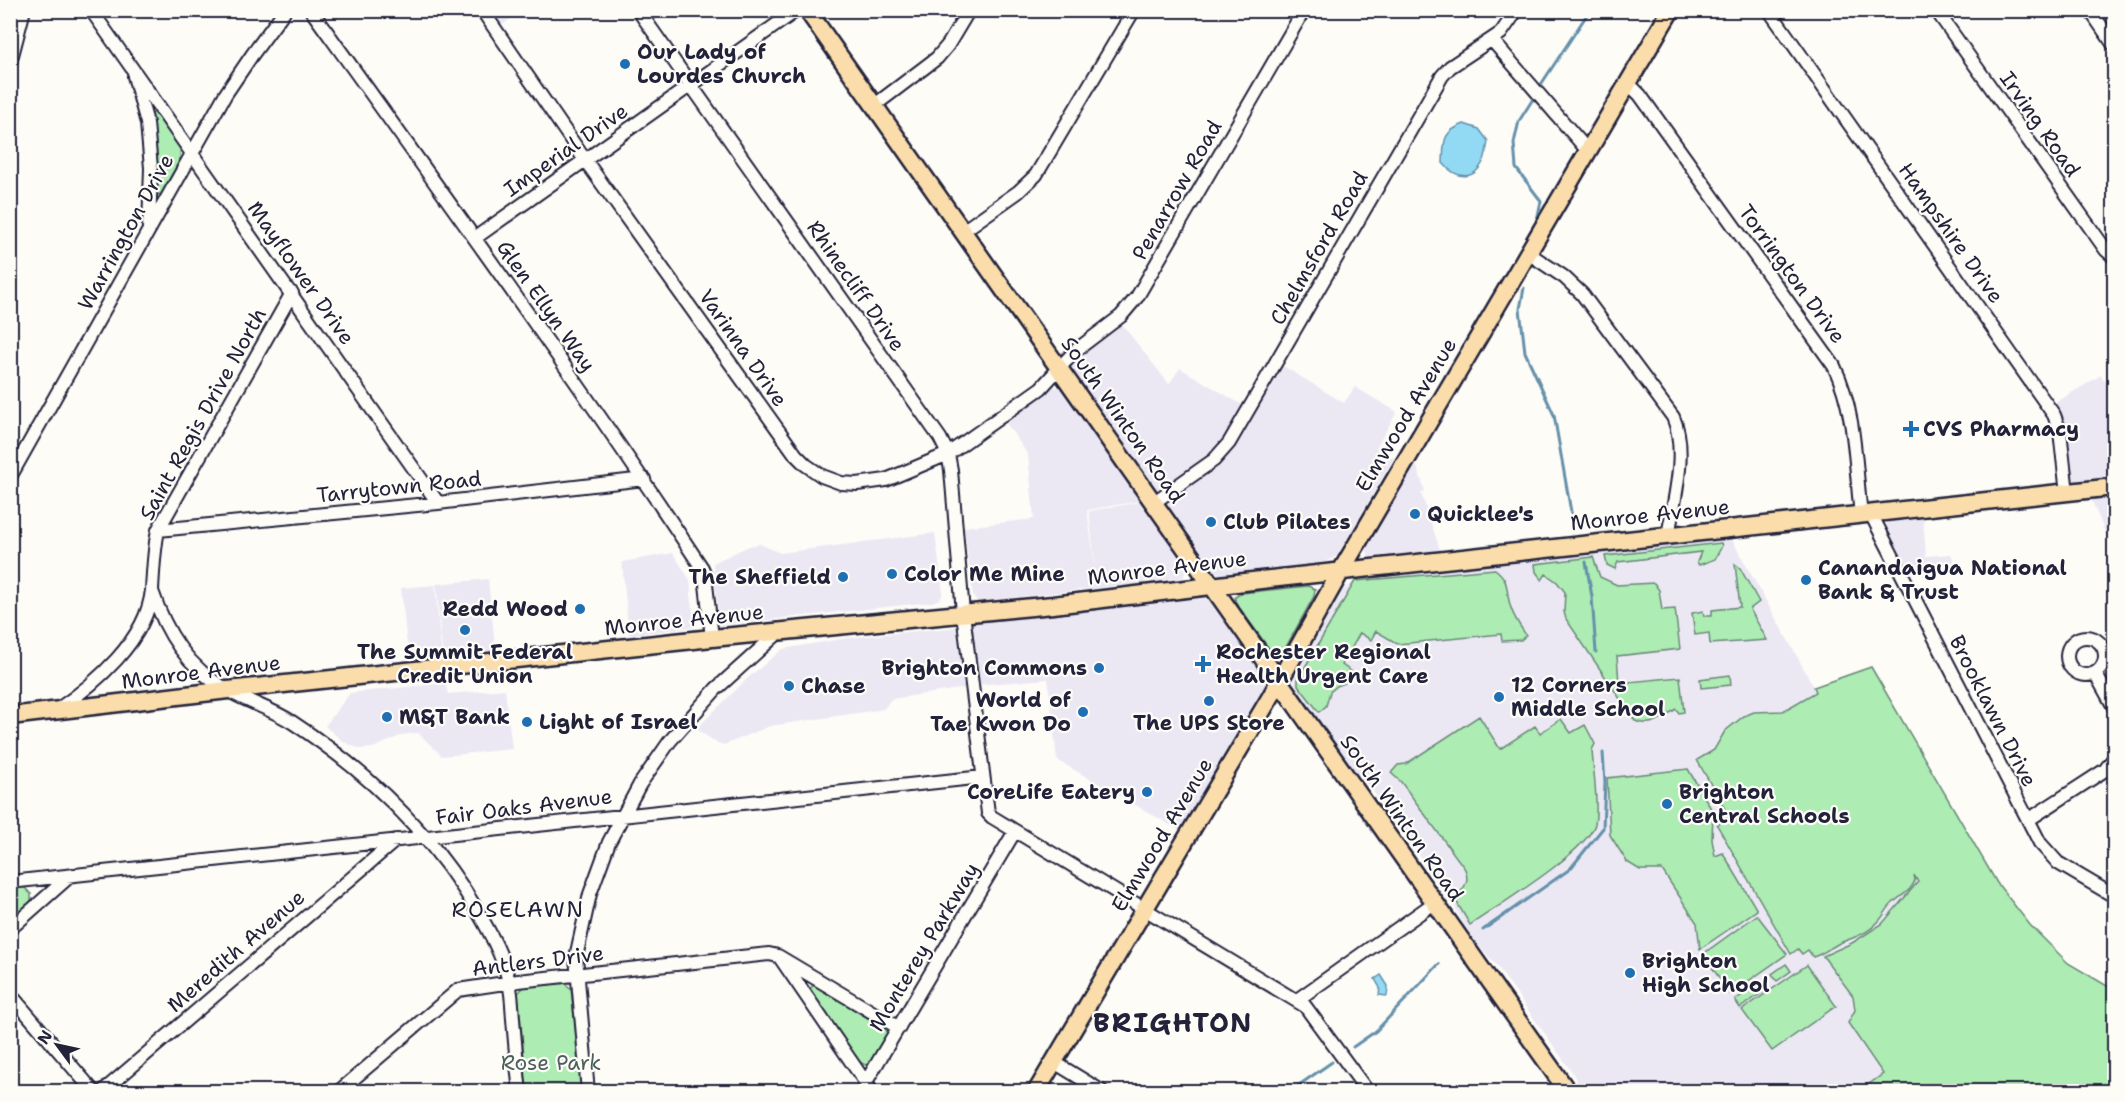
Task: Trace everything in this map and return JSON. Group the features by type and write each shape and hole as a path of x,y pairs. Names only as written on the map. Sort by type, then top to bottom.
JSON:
{"main road":[{"name":"South Winton Road","path":"807,10 1568,1092"},
{"name":"Elmwood Avenue","path":"1036,1092 1279,682 1341,571 1671,10"},
{"name":"Monroe Avenue","path":"10,716 712,638 1053,605 1341,571 2115,487"}],"street":[{"path":"10,63 24,10"},
{"name":"Mayflower Drive","path":"91,10 438,503"},
{"name":"Warrington Drive","path":"10,477 225,95 285,10"},
{"name":"Glen Ellyn Way","path":"312,10 644,479 702,568 705,575 712,638"},
{"name":"Varinna Drive","path":"482,10 585,160 784,439 806,465 832,481 871,484 886,480 948,454 1041,388 1059,369"},
{"name":"Rhinecliff Drive","path":"638,10 940,438 948,454 963,613 988,813 1297,1000 1311,1013 1368,1092"},
{"name":"Imperial Drive","path":"475,238 797,10"},
{"path":"875,105 937,58 948,45 969,10"},
{"path":"963,231 1018,192 1036,175 1134,10"},
{"name":"Penarrow Road","path":"1059,369 1075,351 1121,316 1137,297 1304,10"},
{"name":"Chelmsford Road","path":"1153,503 1214,460 1229,443 1442,76 1450,67 1492,40 1506,27 1517,10"},
{"name":"Hampshire Drive","path":"1769,10 2049,406 2060,431 2067,493"},
{"name":"Irving Road","path":"1936,10 2106,250 2115,257"},
{"path":"2090,10 2115,45"},
{"path":"1492,40 1588,151"},
{"name":"Mayflower Drive","path":"131,67 147,123 151,168 148,232"},
{"name":"Torrington Drive","path":"1628,83 1640,95 1834,366 1847,396 1866,514"},
{"path":"1528,254 1564,277 1582,294 1673,417 1680,448 1668,536"},
{"name":"Saint Regis Drive North","path":"54,712 90,686 123,651 143,617 152,591 158,530 292,293"},
{"path":"10,451 20,461"},
{"name":"Tarrytown Road","path":"158,530 438,503 644,479"},
{"name":"Brooklawn Drive","path":"1866,514 2040,843 2058,863 2115,896"},
{"name":"Saint Regis Drive North","path":"152,591 167,631 185,656 199,670 228,690 290,721 327,746 389,797 427,838 462,885 487,928 502,960 509,982 520,1092"},
{"path":"588,1092 576,957 590,894 609,842 622,815 654,762 686,722 716,689 778,633"},
{"path":"2095,673 2115,707"},
{"path":"2028,820 2105,770 2115,759"},
{"name":"Fair Oaks Avenue","path":"10,882 983,777"},
{"name":"Monterey Parkway","path":"869,1087 899,1028 1015,831"},
{"name":"Meredith Avenue","path":"102,1092 396,840"},
{"path":"10,929 70,876"},
{"path":"1297,1000 1434,903"},
{"name":"Antlers Drive","path":"338,1092 454,992 509,982 769,954 778,956"},
{"path":"778,956 899,1028"},
{"path":"778,956 869,1087"},
{"path":"10,994 94,1092"},
{"path":"1054,1062 1102,1092"}],"shaded area":[{"path":"487,11 522,11 499,27"},
{"path":"1120,322 1169,384 1180,368 1244,406 1224,443 1158,492 1068,371 1069,361"},
{"path":"1280,364 1344,403 1355,387 1397,412 1376,448 1394,458 1337,556 1326,562 1220,574 1209,568 1164,502 1233,447"},
{"path":"2101,375 2114,395 2114,478 2079,483 2071,478 2065,429 2055,403"},
{"path":"1053,386 1065,389 1140,501 1087,510 1096,572 1089,511 1140,502 1187,567 1183,578 978,602 973,597 964,527 1034,519 1028,455 1005,421"},
{"path":"1416,463 1425,491 1421,493 1440,550 1369,557 1366,549"},
{"path":"2114,497 2114,554 2091,499"},
{"path":"1923,517 1926,556 1951,554 1958,568 1907,574 1885,528 1889,521"},
{"path":"935,533 943,593 940,599 932,602 720,625 713,563 749,546 760,544 780,553"},
{"name":"Brighton Central Schools","path":"1731,538 1814,687 1871,667 1997,883 2030,925 2068,963 2114,990 2114,1091 1582,1091 1572,1072 1496,965 1463,924 1453,903 1372,790 1346,761 1294,687 1295,675 1343,590 1355,581"},
{"path":"673,553 690,580 694,627 629,635 622,562"},
{"path":"488,579 496,654 443,660 436,584"},
{"path":"435,585 442,660 409,664 401,588"},
{"path":"1205,598 1212,603 1264,678 1265,685 1179,830 1057,760 1048,679 976,685 970,626 975,620"},
{"path":"958,627 966,688 891,699 884,709 770,726 724,745 696,729 749,677 783,649 847,638"},
{"path":"445,683 448,694 505,689 512,749 442,756 418,733 402,735 373,748 360,749 344,742 325,726 350,693"}],"green space":[{"path":"156,113 174,136 180,152 176,168 161,194 158,195 155,193 157,156 150,116"},
{"path":"1721,543 1722,546 1715,559 1699,565 1697,562 1701,552 1618,562 1615,569 1607,565 1605,556"},
{"path":"1593,557 1600,577 1617,585 1654,583 1659,590 1662,610 1675,609 1680,649 1617,656 1619,683 1680,677 1684,712 1679,713 1676,709 1652,723 1635,721 1566,619 1565,592 1546,574 1542,580 1536,572 1535,564"},
{"path":"1735,564 1740,568 1759,602 1750,609 1767,640 1710,644 1709,633 1695,635 1692,613 1703,611 1704,616 1712,616 1712,610 1740,607"},
{"path":"1495,569 1506,582 1512,612 1526,635 1521,640 1502,641 1501,634 1398,644 1376,631 1371,640 1360,633 1342,665 1352,672 1345,683 1330,692 1326,706 1319,712 1298,685 1298,679 1355,581"},
{"path":"1308,586 1315,589 1314,596 1282,654 1276,658 1235,602 1235,597 1242,593"},
{"path":"1871,667 1997,883 2030,925 2068,963 2114,990 2114,1091 1859,1091 1883,1074 1848,1023 1855,1010 1853,996 1823,956 1852,943 1882,924 1918,882 1914,875 1915,880 1906,893 1891,905 1878,922 1866,932 1813,957 1808,950 1802,954 1798,949 1791,954 1717,825 1729,816 1697,760 1714,750 1725,731 1744,716 1754,712 1783,711 1816,692 1814,687"},
{"path":"1730,675 1731,685 1701,688 1700,679"},
{"path":"1479,716 1500,749 1535,726 1540,733 1561,719 1571,733 1585,725 1595,744 1592,750 1596,816 1595,824 1589,835 1576,849 1540,878 1470,925 1456,901 1466,883 1465,869 1401,782 1391,773 1398,765 1406,764"},
{"path":"1688,769 1713,812 1712,840 1715,856 1723,853 1757,910 1700,949 1697,923 1662,870 1640,870 1627,862 1610,835 1607,778"},
{"path":"21,887 31,894 31,902 11,921 11,889"},
{"path":"1757,915 1787,954 1730,994 1703,954"},
{"path":"1786,964 1791,971 1777,981 1772,974"},
{"path":"1807,965 1836,1006 1772,1051 1742,1010"},
{"name":"Rose Park","path":"565,983 571,989 582,1091 527,1091 518,993 524,987"},
{"path":"1760,983 1766,990 1740,1008 1735,1000"},
{"path":"813,985 888,1031 889,1033 871,1063 865,1065 858,1061 811,993 810,989"}],"water":[{"path":"1464,124 1479,129 1488,141 1485,158 1480,167 1465,176 1453,172 1443,163 1448,134"},
{"path":"1381,975 1388,986 1387,996 1379,995 1380,988 1375,979"}],"waterway":[{"path":"1540,86 1590,10"},
{"path":"1533,99 1519,121 1514,143 1516,168 1541,201 1536,225"},
{"path":"1524,288 1520,309 1525,352 1554,415 1571,512 1576,527"},
{"path":"1586,562 1592,597 1596,652"},
{"path":"1483,930 1570,869 1603,828 1605,783 1603,753"},
{"path":"1353,1047 1376,1031 1439,964"},
{"path":"1289,1092 1332,1062"}],"place":[{"name":"Our Lady of Lourdes Church","path":"625,64"},
{"name":"CVS Pharmacy","path":"1911,429"},
{"name":"Quicklee's","path":"1415,514"},
{"name":"Club Pilates","path":"1211,522"},
{"name":"Color Me Mine","path":"892,574"},
{"name":"The Sheffield","path":"843,577"},
{"name":"Canandaigua National Bank & Trust","path":"1806,580"},
{"name":"Redd Wood","path":"580,609"},
{"name":"The Summit Federal Credit Union","path":"465,630"},
{"name":"Rochester Regional Health Urgent Care","path":"1203,664"},
{"name":"Brighton Commons","path":"1099,668"},
{"name":"Chase","path":"789,686"},
{"name":"12 Corners Middle School","path":"1499,697"},
{"name":"The UPS Store","path":"1209,701"},
{"name":"World of Tae Kwon Do","path":"1083,712"},
{"name":"M&T Bank","path":"387,717"},
{"name":"Light of Israel","path":"527,722"},
{"name":"CoreLife Eatery","path":"1147,792"},
{"name":"Brighton Central Schools","path":"1667,804"},
{"name":"Brighton High School","path":"1630,973"}],"district":[{"name":"ROSELAWN","path":"518,909"},
{"name":"BRIGHTON","path":"1173,1022"}]}
